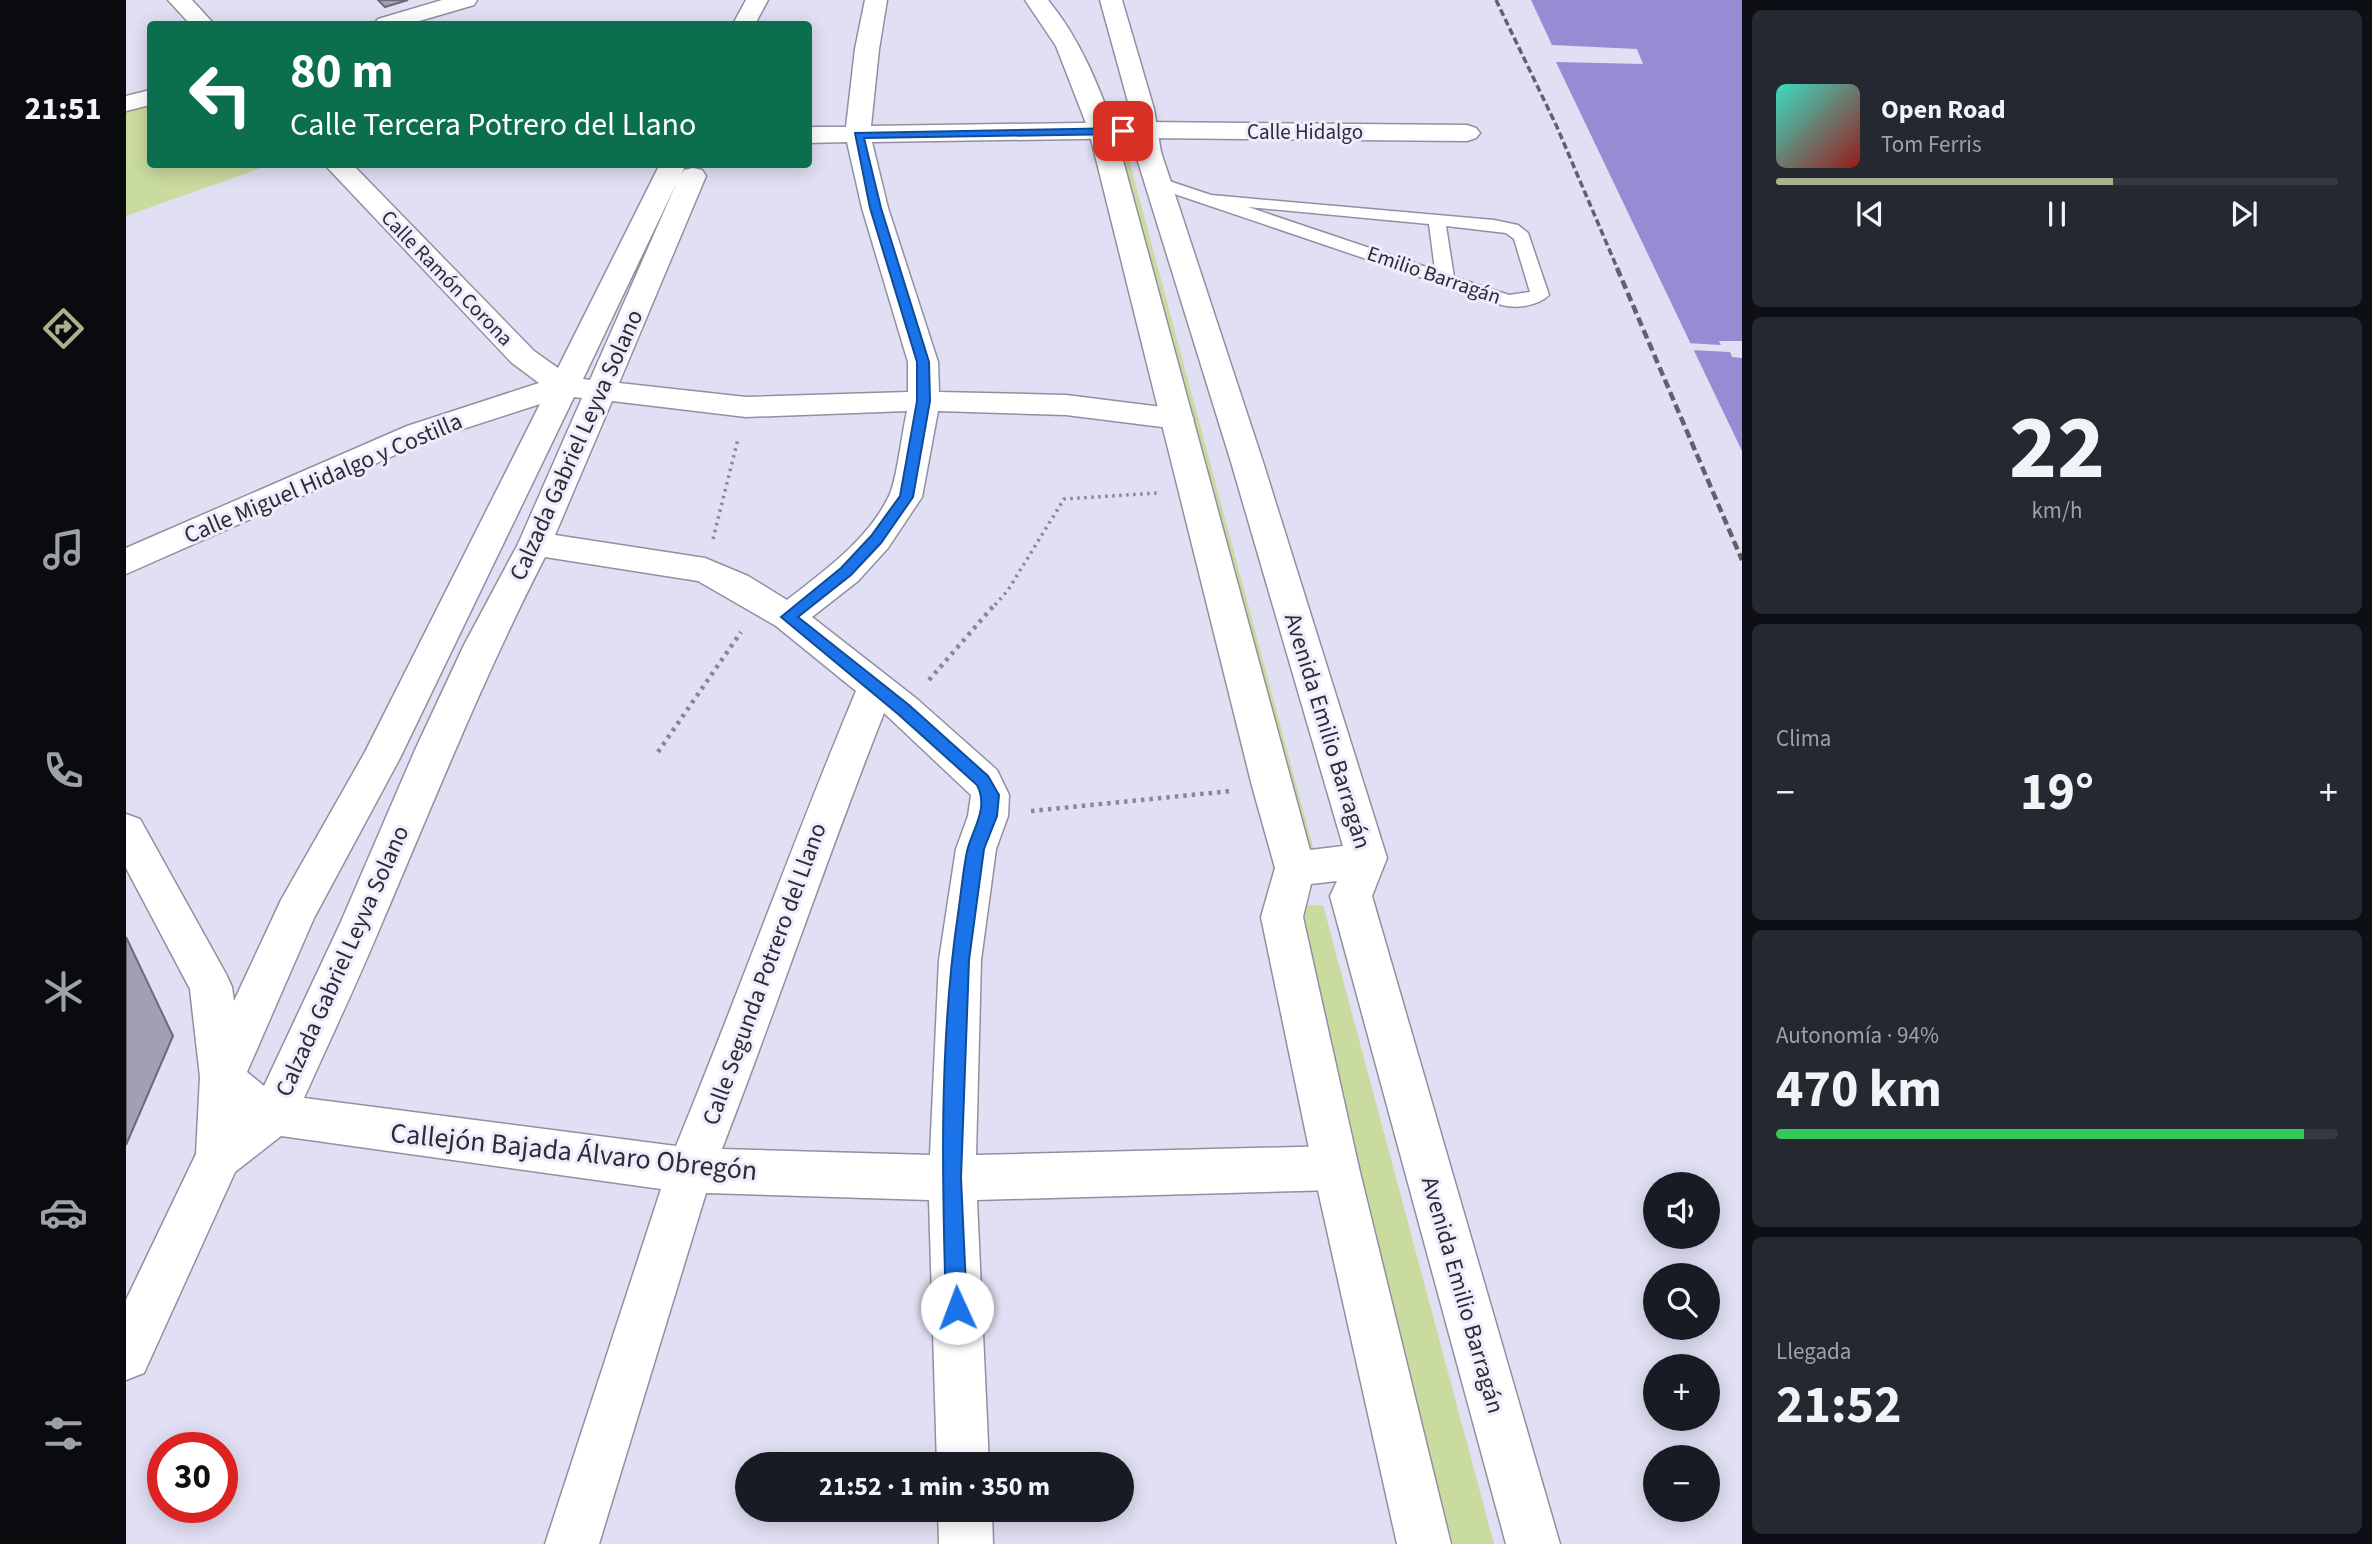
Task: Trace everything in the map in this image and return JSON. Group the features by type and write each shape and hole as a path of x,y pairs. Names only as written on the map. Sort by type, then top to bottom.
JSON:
{"street":[{"path":"178,0 199,21"},
{"path":"396,21 466,0"},
{"path":"746,21 757,0"},
{"path":"762,21 773,0"},
{"path":"775,608 846,572 876,540 906,497 924,401 923,362 875,208 858,135 867,49 876,0"},
{"path":"1036,0 1058,25 1067,42 1083,76 1102,131 1271,786 1296,868 1282,917 1336,1168 1424,1544"},
{"name":"Avenida Emilio Barragán","path":"1111,0 1142,109 1144,131 1157,182 1247,462 1367,858 1351,896 1533,1544"},
{"path":"126,104 147,98"},
{"name":"Calle Hidalgo","path":"812,135 1102,131 1467,133"},
{"name":"Calle Ramón Corona","path":"341,168 523,357 562,386"},
{"name":"Calzada Gabriel Leyva Solano","path":"219,1156 222,1077 296,912 381,758 671,168"},
{"name":"Calzada Gabriel Leyva Solano","path":"219,1156 274,1114 361,924 434,750 482,645 535,544 697,168"},
{"path":"562,386 746,407 924,401 1066,405 1178,419"},
{"name":"Calle Miguel Hidalgo y Costilla","path":"126,562 418,433 562,386"},
{"path":"535,544 705,570 775,608 890,698 983,780 990,795 988,816 976,849 960,960 951,1178 962,1452"},
{"name":"Calle Segunda Potrero del Llano","path":"572,1544 690,1170 753,1012 820,824 890,698"},
{"path":"126,830 211,987 222,1077"},
{"path":"1296,868 1329,866 1367,858"},
{"name":"Callejón Bajada Álvaro Obregón","path":"222,1077 241,1098 274,1114 331,1124 690,1170 951,1178 1336,1168"},
{"path":"126,1356 219,1156"},
{"path":"965,1522 966,1544"}],"lane":[{"name":"Emilio Barragán","path":"1157,182 1508,301 1526,300 1540,295 1522,237 1512,229 1494,225 1213,199"},
{"path":"1437,220 1445,279"}],"path":[{"path":"705,570 746,407"},
{"path":"890,698 1008,590 1064,499 1197,491"},
{"path":"658,752 775,608"},
{"path":"988,816 1271,786"}],"green space":[{"path":"147,105 147,168 261,168 126,216 126,111"},
{"path":"1112,154 1128,156 1314,851 1297,855"},
{"path":"1323,905 1494,1544 1450,1544 1297,906"}],"shaded area":[{"path":"1531,0 1742,0 1742,451 1556,62 1643,64 1637,49 1552,45"}],"pier":[{"path":"1719,341 1742,341 1742,358 1732,357 1730,352 1690,350 1687,343 1721,345"}],"building":[{"path":"378,0 408,0 385,7"},
{"path":"126,937 173,1036 126,1145"}],"railway":[{"path":"1496,0 1557,127 1618,270"},
{"path":"1617,268 1742,560"}],"route":[{"path":"957,1308 951,1178 960,960 976,849 988,816 990,795 983,780 904,709 788,617 846,572 876,540 906,497 924,401 923,362 875,208 868,166 858,135 1123,131"}]}
